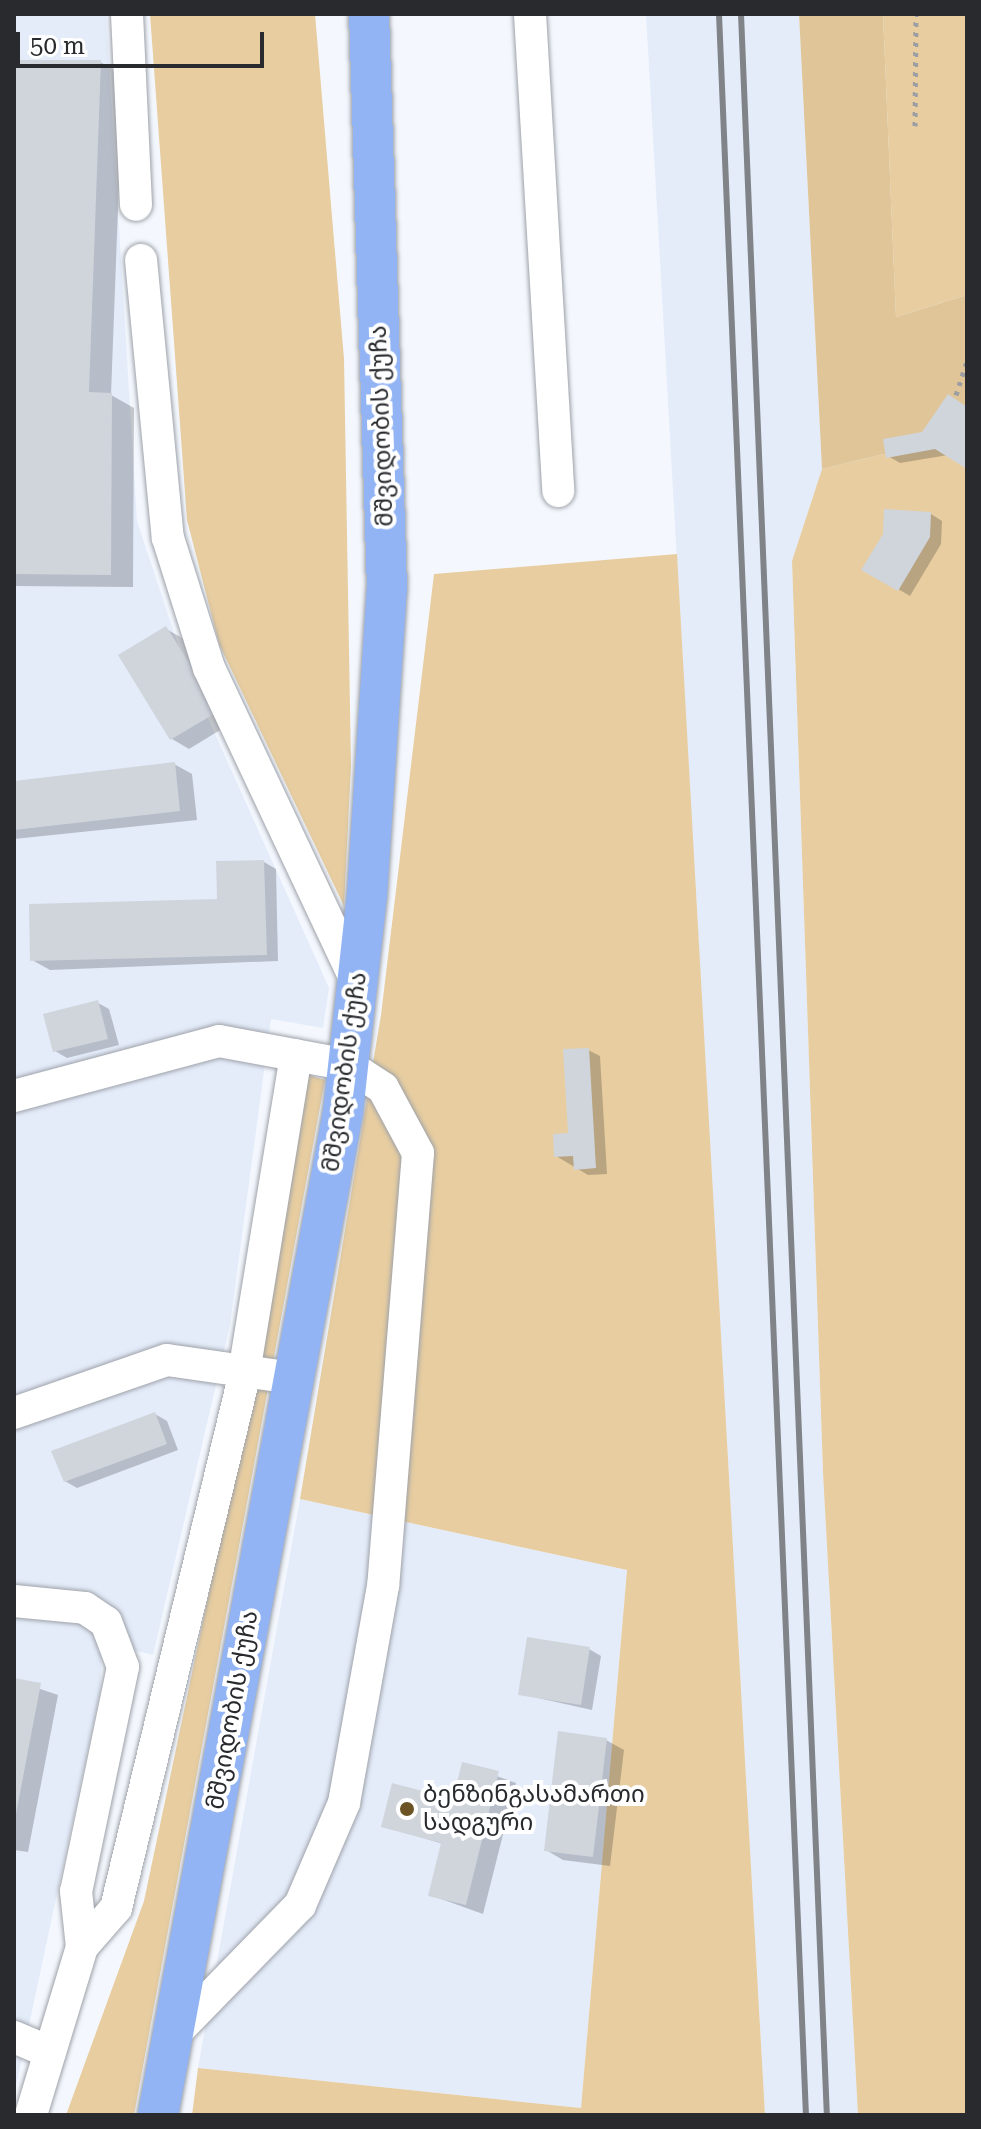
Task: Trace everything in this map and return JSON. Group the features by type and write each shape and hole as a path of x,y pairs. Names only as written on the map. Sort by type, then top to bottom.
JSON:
{"main road":[{"name":"მშვიდობის ქუჩა","path":"158,2115 294,1378 348,1065 357,982 387,589 369,14"}],"street":[{"path":"127,14 136,205"},
{"path":"530,14 558,491"},
{"path":"141,260 168,538 209,668 357,982"},
{"path":"14,1096 219,1041 348,1065 383,1088 418,1153 383,1586 344,1803 300,1905 173,2035"},
{"path":"82,1947 116,1908 245,1368 296,1055"},
{"path":"14,1413 167,1360 245,1368 294,1378"},
{"path":"14,1601 85,1608 106,1622 123,1667 76,1891 82,1947 31,2115"},
{"path":"14,2037 50,2052"}],"path":[{"path":"915,126 916,14"},
{"path":"956,395 967,361"}],"shaded area":[{"path":"14,14 106,14 137,521 186,669 329,988 323,1028 271,1019 230,1325 153,1655 102,1642 100,1693 14,2095"},
{"path":"150,14 315,14 344,359 351,766 344,906 219,644 187,520"},
{"path":"646,14 799,14 822,469 792,561 823,1473 858,2115 765,2115"},
{"path":"799,14 883,14 896,317 967,295 967,409 921,445 822,469"},
{"path":"883,14 967,14 967,295 896,317"},
{"path":"967,409 967,2115 858,2115 823,1473 792,561 822,469 921,445"},
{"path":"677,554 765,2115 192,2115 198,2068 581,2108 627,1570 300,1499 381,1015 434,574"},
{"path":"309,1075 325,1080 134,2115 66,2115 144,1901 277,1269"},
{"path":"300,1499 627,1570 581,2108 198,2068"}],"building":[{"path":"14,60 101,60 89,392 112,393 111,575 14,574"},
{"path":"948,394 967,407 967,469 935,449 886,458 883,439 922,432"},
{"path":"884,509 931,512 930,537 898,591 861,570 883,534"},
{"path":"166,626 219,711 170,740 118,655"},
{"path":"175,762 180,811 14,830 14,781"},
{"path":"264,860 267,955 30,961 29,904 217,899 216,861"},
{"path":"98,1000 108,1039 53,1052 43,1014"},
{"path":"589,1048 596,1168 574,1170 573,1156 554,1157 553,1134 568,1133 563,1049"},
{"path":"155,1412 167,1444 64,1482 51,1451"},
{"path":"527,1637 590,1647 581,1705 518,1695"},
{"path":"14,1678 41,1683 15,1819 14,1818"},
{"path":"558,1731 607,1738 593,1857 544,1851"},
{"path":"462,1762 499,1771 466,1905 428,1896 441,1843 381,1827 392,1783 453,1799"}],"railway":[{"path":"719,14 806,2115"},
{"path":"741,14 827,2115"}],"place":[{"name":"ბენზინგასამართი სადგური","path":"407,1809"}]}
